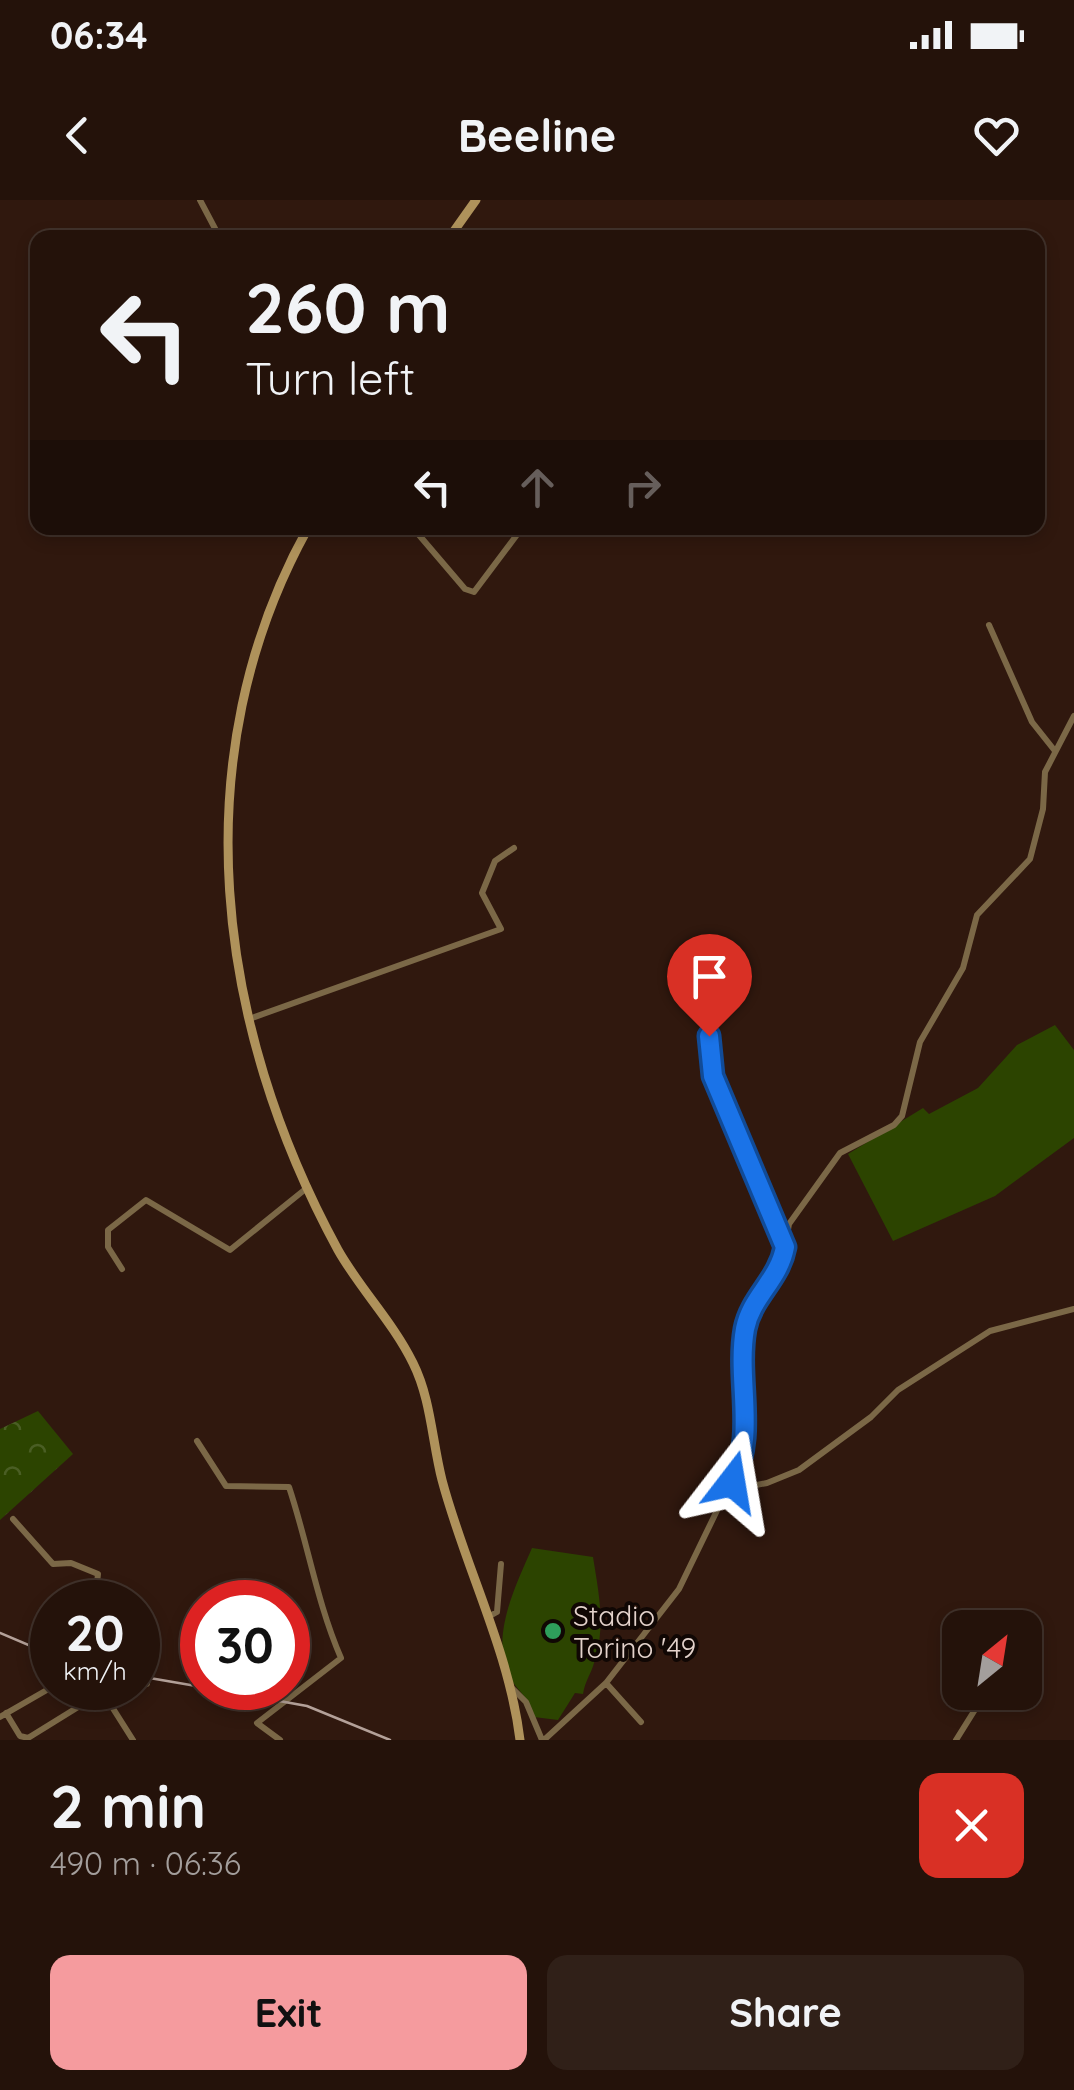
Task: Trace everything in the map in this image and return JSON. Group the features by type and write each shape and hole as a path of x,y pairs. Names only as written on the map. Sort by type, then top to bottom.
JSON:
{"main road":[{"path":"455,230 476,200"},
{"path":"305,535 269,608 230,761 230,892 248,1019 258,1068 308,1187 339,1251 414,1365 442,1480 509,1686 520,1740"}],"street":[{"path":"200,200 216,230"},
{"path":"419,535 465,589 474,592 517,535"},
{"path":"989,625 1032,722 1055,751"},
{"path":"509,1686 526,1702 543,1740 606,1683 679,1589 728,1490 745,1441 744,1332 755,1302 780,1270 792,1217 840,1153 894,1125 902,1116 920,1042 966,960 978,916 1030,859 1043,809 1045,772 1074,716"},
{"path":"248,1019 501,929 482,893 498,857 514,848"},
{"path":"708,1012 713,1076 784,1240"},
{"path":"122,1269 108,1247 108,1230 146,1200 230,1250 308,1187"},
{"path":"728,1490 767,1483 799,1470 872,1416 898,1390 990,1331 1074,1308"},
{"path":"197,1441 226,1486 288,1487 314,1563 318,1600 341,1658 257,1723 280,1740"},
{"path":"13,1518 52,1564 71,1563 98,1574 98,1580"},
{"path":"487,1617 498,1612 501,1564"},
{"path":"606,1683 641,1722"},
{"path":"30,1699 3,1715 20,1736 28,1738 70,1710"},
{"path":"115,1710 133,1740"},
{"path":"956,1740 975,1710"}],"green space":[{"path":"1055,1025 1074,1050 1074,1138 995,1196 893,1241 848,1154 923,1108 929,1114 978,1088 1017,1045"},
{"path":"38,1411 73,1454 0,1520 0,1429"},
{"name":"Stadio Torino '49","path":"532,1548 593,1557 601,1623 598,1650 583,1694 575,1693 558,1720 534,1717 504,1662 507,1612"}],"railway":[{"path":"0,1633 30,1646"},
{"path":"160,1680 180,1683"},
{"path":"310,1707 390,1740"}],"place":[{"name":"Stadio Torino '49","path":"553,1631"}],"route":[{"path":"709,1036 713,1076 785,1247 780,1270 755,1302 744,1332 745,1441 732,1482"}]}
